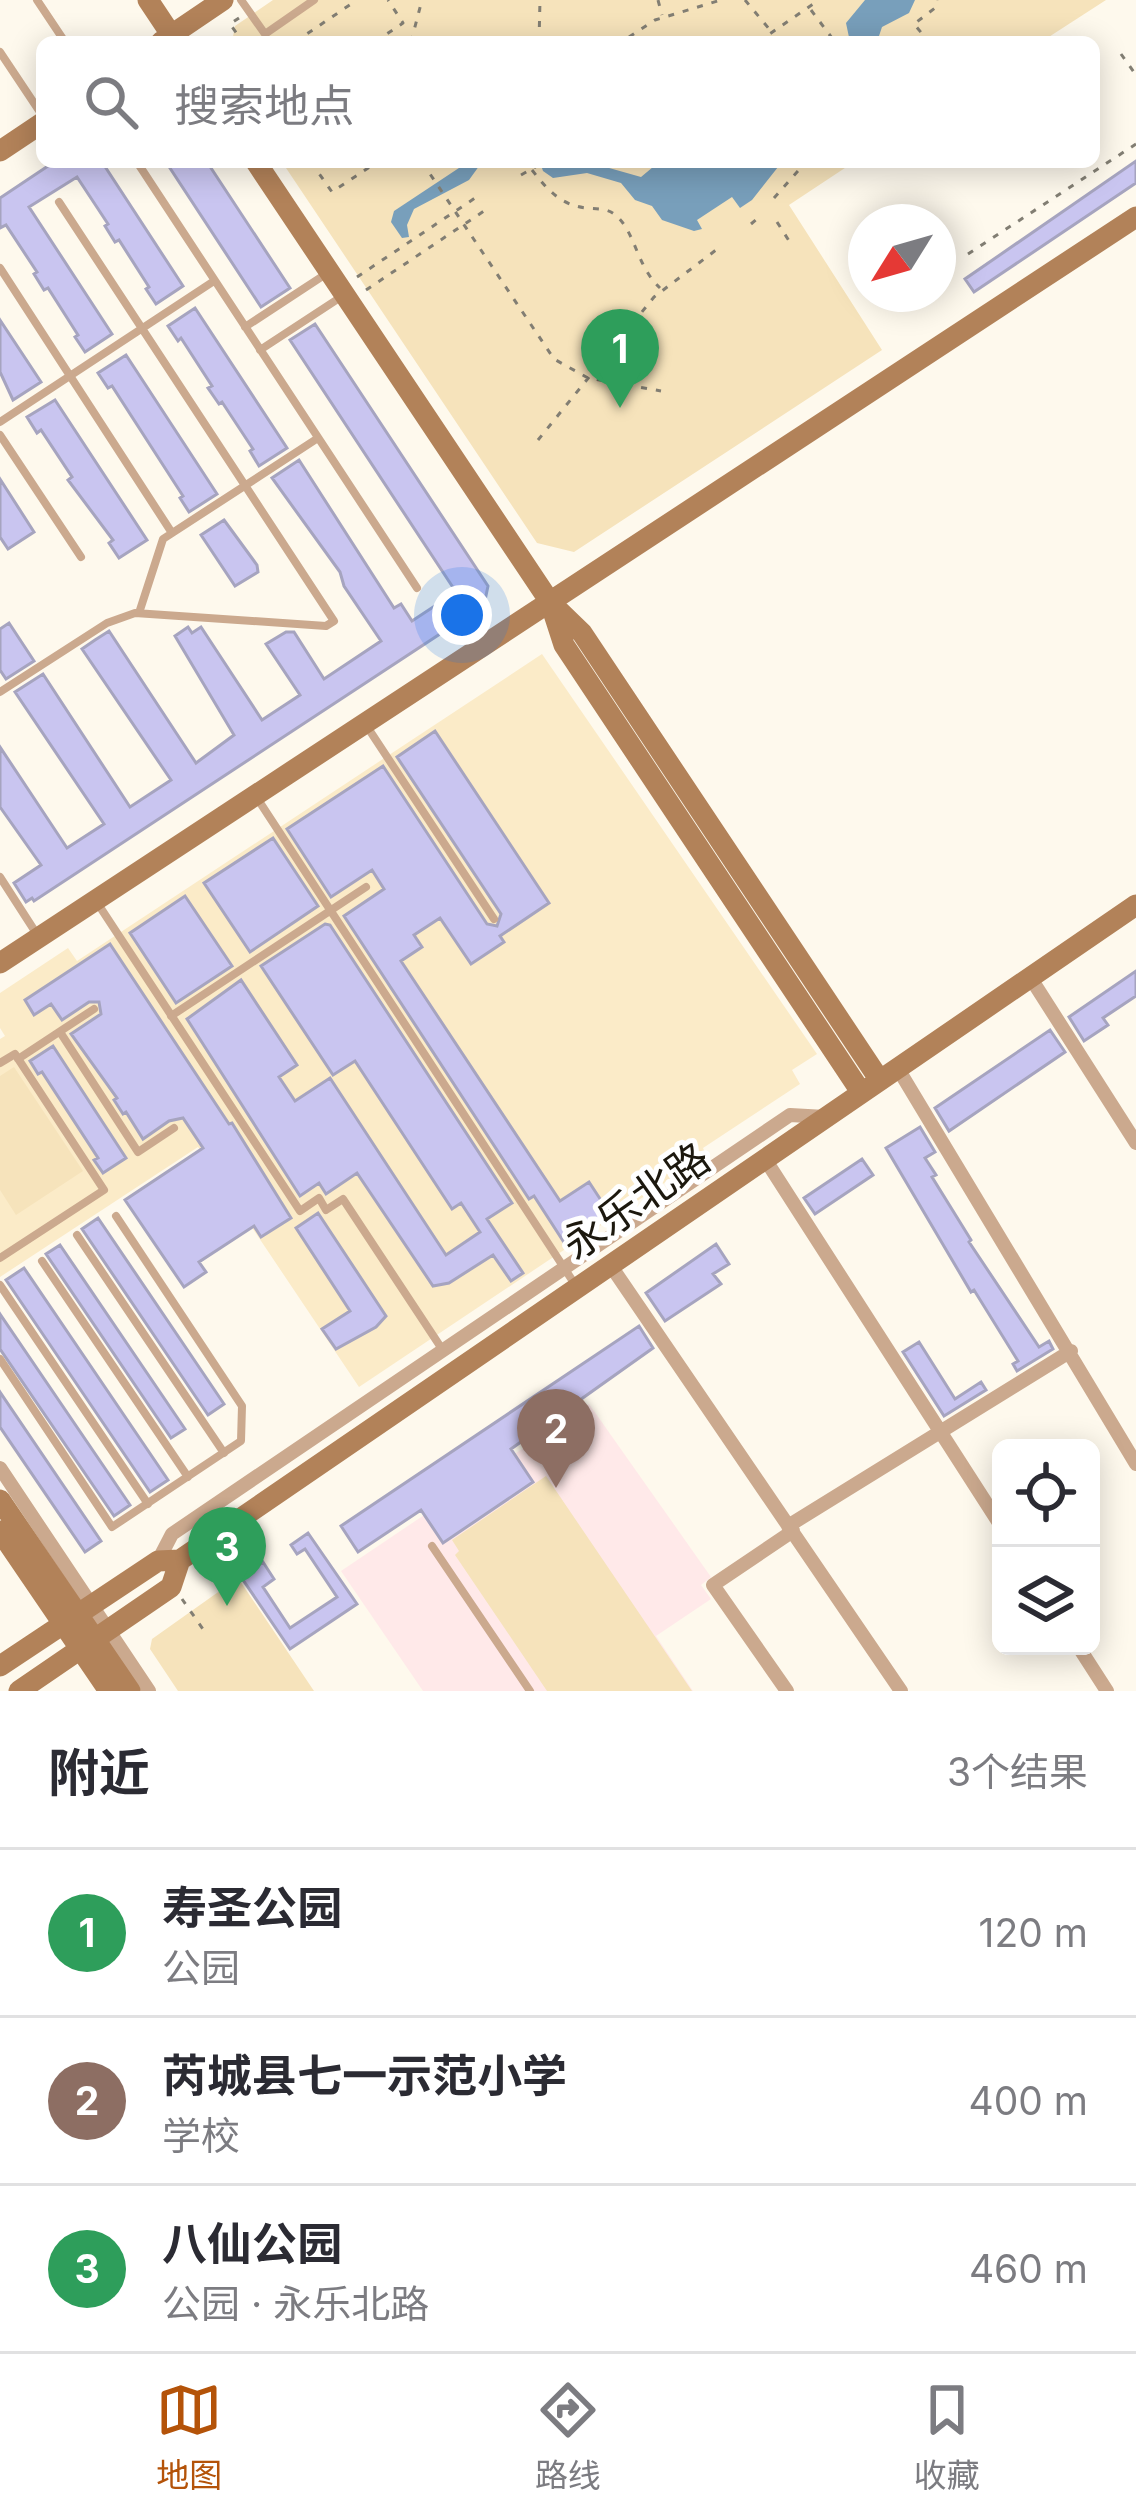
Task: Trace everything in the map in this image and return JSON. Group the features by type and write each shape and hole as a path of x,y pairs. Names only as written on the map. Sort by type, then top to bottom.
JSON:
{"street":[{"path":"148,0 167,36"},
{"path":"174,36 223,0"},
{"path":"0,151 36,124"},
{"path":"260,168 550,602 564,645 1071,1351 1136,1464"},
{"path":"0,963 1136,217"},
{"name":"永乐北路","path":"19,1691 84,1628 169,1561 578,1289 1136,905"},
{"path":"1030,977 1136,1142"},
{"path":"171,1585 172,1534 790,1115 825,1117"},
{"path":"765,1159 992,1512"},
{"path":"611,1266 902,1691"},
{"path":"787,1691 713,1585 790,1528 1071,1351"},
{"path":"0,1468 84,1628 109,1691"},
{"path":"0,1500 130,1691"},
{"path":"0,1531 84,1628 149,1691"},
{"name":"永乐北路","path":"0,1666 171,1585"},
{"path":"1084,1655 1107,1691"}],"lane":[{"path":"37,0 61,36"},
{"path":"242,0 265,34 314,0"},
{"path":"0,52 36,109"},
{"path":"140,168 417,588"},
{"path":"0,692 107,623 139,613 326,626 334,621 58,202"},
{"path":"0,268 172,533"},
{"path":"0,422 214,281"},
{"path":"245,327 341,289"},
{"path":"260,350 341,289"},
{"path":"0,434 81,557"},
{"path":"139,613 163,539 318,438"},
{"path":"365,724 494,919"},
{"path":"255,796 578,1289"},
{"path":"0,877 39,938"},
{"path":"171,1016 366,887"},
{"path":"95,901 300,1211 319,1198 326,1210 343,1199 443,1350"},
{"path":"18,1059 94,1009"},
{"path":"60,1032 138,1152 174,1128"},
{"path":"0,1064 15,1054 104,1190 0,1258"},
{"path":"0,1359 112,1527 241,1441 242,1406 116,1216"},
{"path":"77,1235 224,1453"},
{"path":"42,1261 188,1477"},
{"path":"0,1286 148,1504"},
{"path":"432,1546 530,1691"}],"path":[{"path":"304,36 357,0"},
{"path":"388,0 404,22"},
{"path":"412,36 422,0"},
{"path":"539,36 541,0"},
{"path":"658,0 663,17"},
{"path":"631,36 663,17 721,0"},
{"path":"745,0 771,32"},
{"path":"766,36 819,0"},
{"path":"923,36 914,24 937,0"},
{"path":"809,8 830,36"},
{"path":"384,36 404,22 415,23"},
{"path":"230,24 239,36"},
{"path":"1121,54 1136,75"},
{"path":"1100,168 1136,144"},
{"path":"315,168 332,192 367,168"},
{"path":"425,168 546,349 564,367 588,378 661,391"},
{"path":"521,176 535,168"},
{"path":"774,198 801,168"},
{"path":"968,254 1099,168"},
{"path":"532,170 562,201 603,209 619,218 643,269 661,290"},
{"path":"341,289 481,194"},
{"path":"341,289 490,207"},
{"path":"751,224 758,218"},
{"path":"777,222 793,247"},
{"path":"538,440 661,290 716,250"},
{"path":"171,1585 205,1632"}],"shaded area":[{"path":"273,0 1106,0 1050,36 233,36 235,26"},
{"path":"286,168 845,168 789,205 848,297 848,312 858,312 882,350 574,552 537,543"},
{"path":"542,654 817,1054 792,1070 800,1084 703,1148 706,1155 359,1387 198,1147 0,1277 0,1039 5,1036 0,1028 0,993 68,948 77,961"},
{"path":"14,1067 83,1171 16,1215 0,1190 0,1076"},
{"path":"589,1404 711,1577 701,1585 711,1599 656,1636 693,1691 423,1691 341,1571"},
{"path":"546,1476 692,1691 547,1691 455,1555 459,1551 452,1540"},
{"path":"238,1578 314,1691 178,1691 150,1649 152,1639"}],"water":[{"path":"865,0 915,0 909,13 882,27 879,36 849,36 846,23"},
{"path":"459,168 478,168 469,180 414,209 407,225 409,237 402,238 391,222 394,211"},
{"path":"609,168 641,177 652,168 777,168 752,200 740,208 732,197 697,220 702,229 694,231 662,220 652,206 635,200 621,183 587,173 553,178 543,171"}],"building":[{"path":"1136,161 1136,183 974,292 965,279"},
{"path":"45,168 106,168 183,286 156,304 77,177 29,207 112,334 85,352 6,225 0,228 0,198"},
{"path":"170,168 211,168 290,288 261,307"},
{"path":"195,308 287,448 259,466 253,449 208,388 212,386 181,338 178,341 168,326"},
{"path":"0,320 41,382 13,400 0,372"},
{"path":"315,324 488,586 484,605 26,902 14,883 41,865 0,807 0,747 67,848 104,824 15,692 43,674 130,807 171,780 82,649 95,640 109,631 196,763 234,735 175,636 188,627 192,633 201,627 262,720 300,695 266,644 294,632 324,679 381,641 344,586 340,572 272,478 299,460 394,608 401,604 412,621 456,592 290,340"},
{"path":"126,355 217,494 189,512 112,386 108,388 98,373"},
{"path":"55,400 147,540 119,558 109,543 113,540 68,480 72,477 27,417"},
{"path":"0,479 34,532 8,549 0,537"},
{"path":"224,520 257,565 258,572 235,586 201,535"},
{"path":"9,623 34,661 6,679 0,670 0,629"},
{"path":"435,731 549,903 500,936 504,942 471,964 440,918 414,935 422,947 401,961 560,1201 589,1182 610,1214 565,1244 534,1196 529,1199 344,916 384,889 372,870 331,897 287,829 383,766 487,924 497,926 501,914 397,757"},
{"path":"273,838 318,906 250,952 204,883"},
{"path":"185,896 232,966 176,1003 130,933"},
{"path":"325,924 512,1203 487,1219 523,1273 511,1281 493,1255 449,1283 433,1286 357,1173 326,1194 319,1183 300,1196 187,1019 241,980 297,1065 279,1077 295,1101 330,1078 446,1255 480,1232 461,1203 452,1209 355,1061 333,1075 261,966"},
{"path":"110,944 291,1218 261,1237 254,1226 199,1262 206,1272 184,1287 125,1200 203,1148 183,1118 169,1121 143,1139 123,1114 117,1098 71,1034 101,1014 99,1002 89,1002 62,1020 51,1004 34,1015 25,1000"},
{"path":"1136,971 1136,996 1103,1018 1108,1025 1084,1041 1069,1017"},
{"path":"1050,1030 1065,1052 949,1131 935,1108"},
{"path":"53,1046 126,1158 103,1173 42,1072 38,1074 30,1061"},
{"path":"920,1127 935,1152 925,1158 936,1175 932,1177 969,1242 1039,1347 1049,1341 1053,1349 1017,1371 1013,1364 1018,1361 974,1290 971,1292 886,1148"},
{"path":"862,1159 873,1175 815,1214 804,1198"},
{"path":"318,1213 386,1316 376,1327 336,1349 322,1329 350,1311 296,1228"},
{"path":"98,1218 224,1404 208,1415 82,1229"},
{"path":"716,1244 729,1264 713,1274 721,1284 665,1321 646,1293"},
{"path":"60,1245 185,1429 171,1438 46,1254"},
{"path":"24,1268 168,1480 150,1492 6,1280"},
{"path":"0,1314 130,1505 114,1516 0,1349"},
{"path":"639,1326 653,1348 511,1449 533,1482 443,1543 421,1510 358,1552 341,1526"},
{"path":"919,1342 955,1399 981,1382 986,1390 944,1416 903,1352"},
{"path":"0,1392 101,1541 85,1552 0,1427"},
{"path":"308,1533 357,1604 290,1649 241,1577 263,1562 274,1579 263,1587 290,1628 337,1597 305,1549 297,1554 291,1545"}],"place":[{"name":"寿圣公园","path":"620,408"},
{"name":"芮城县七一示范小学","path":"556,1488"},
{"name":"八仙公园","path":"227,1606"}]}
